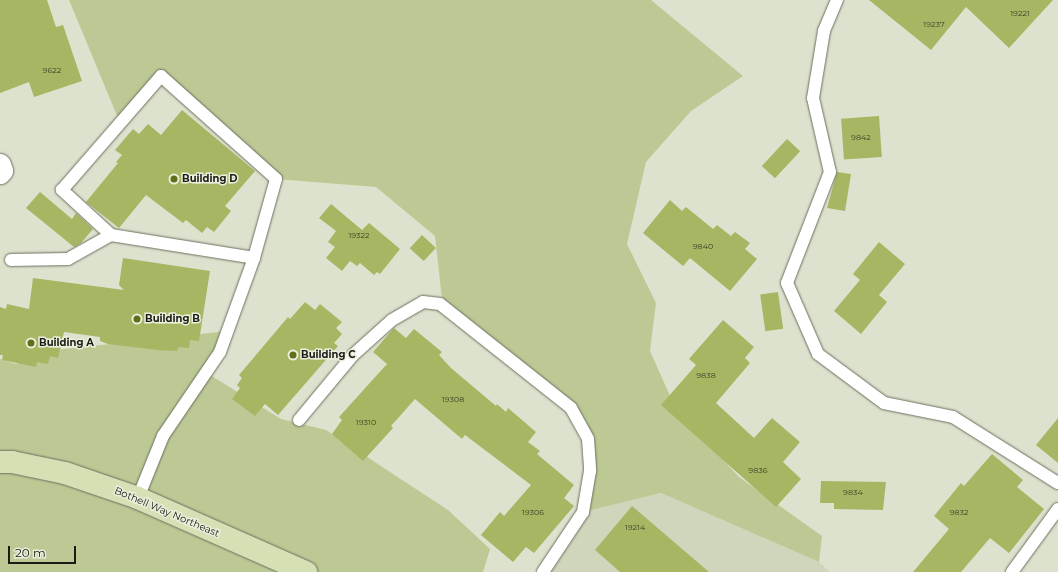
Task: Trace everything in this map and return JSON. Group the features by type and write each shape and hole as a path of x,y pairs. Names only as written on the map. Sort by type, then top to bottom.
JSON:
{"main road":[{"name":"Bothell Way Northeast","path":"0,462 12,462 65,473 138,498 306,572"}],"street":[{"path":"0,165 2,171 0,173"}],"lane":[{"path":"837,0 824,31 813,98 830,172 787,283 818,354 884,403 953,417 1058,483"},
{"path":"138,498 163,436 220,352 254,258 276,179 162,76 62,190 111,235 254,258"},
{"path":"11,260 68,259 111,235"},
{"path":"299,420 353,355 392,320 423,302 440,304 571,408 588,439 590,471 583,512 543,572"},
{"path":"1012,572 1058,509"}],"shaded area":[{"path":"661,493 819,562 830,572 543,572 583,512"}],"green space":[{"path":"69,0 651,0 743,76 691,111 646,162 627,244 656,303 650,351 675,407 739,477 822,536 819,562 661,493 583,512 588,439 571,408 442,299 435,236 376,187 276,179 162,76 120,123"},
{"path":"228,331 207,373 281,419 326,430 448,510 490,549 483,572 0,572 0,359 16,364 55,350"}],"building":[{"path":"0,0 47,0 56,27 63,25 82,81 34,97 29,82 0,93"},
{"path":"869,0 1053,0 1009,48 966,7 931,50"},
{"path":"182,110 255,171 225,206 231,211 214,232 207,227 202,233 186,220 183,223 146,195 119,228 86,202 118,163 116,162 122,155 115,150 133,129 139,134 148,124 161,135"},
{"path":"879,116 882,157 844,160 841,119"},
{"path":"787,139 800,151 775,178 762,166"},
{"path":"837,172 851,174 845,211 827,208"},
{"path":"40,192 72,219 76,213 93,229 81,243 74,247 26,208"},
{"path":"670,200 682,211 686,207 713,229 717,225 731,236 735,232 750,243 745,249 757,259 730,291 690,258 683,266 643,233"},
{"path":"331,204 362,230 369,223 400,249 380,274 377,272 374,275 360,263 357,266 350,261 342,271 326,258 335,247 328,242 336,231 319,218"},
{"path":"422,235 436,248 424,261 410,248"},
{"path":"879,242 905,264 879,295 887,302 861,334 834,311 860,280 853,274"},
{"path":"123,258 210,271 199,341 190,340 189,348 178,347 177,351 158,350 108,344 100,341 100,337 64,332 58,358 50,356 48,364 37,362 36,367 2,360 3,355 0,355 0,307 6,309 7,304 29,309 33,278 124,290 119,285"},
{"path":"778,292 783,329 765,331 760,295"},
{"name":"Building C","path":"305,302 315,310 320,304 342,322 336,328 342,334 334,343 338,346 278,415 265,404 255,416 232,399 240,388 237,385 242,378 239,375 288,317 290,319"},
{"path":"723,320 754,347 745,358 750,363 716,403 754,438 772,418 800,442 783,462 801,479 776,507 661,405 696,365 689,359"},
{"path":"394,328 406,338 414,329 442,352 439,355 451,368 496,406 497,404 506,412 508,408 536,432 528,442 540,451 537,454 574,485 564,498 574,506 534,553 526,547 513,562 481,535 500,512 504,516 531,485 465,435 462,439 415,399 391,426 393,428 363,461 332,434 342,420 339,417 387,364 373,352"},
{"path":"1058,418 1058,463 1036,445"},
{"path":"992,454 1023,480 1017,487 1044,509 1009,553 990,538 961,572 913,572 949,529 934,516 961,483 964,486"},
{"path":"821,481 886,482 883,510 834,509 834,503 820,503"},
{"path":"632,506 709,572 620,572 595,550"}],"place":[{"name":"Building D","path":"174,179"},
{"name":"Building B","path":"137,319"},
{"name":"Building A","path":"31,343"},
{"name":"Building C","path":"293,355"}]}
